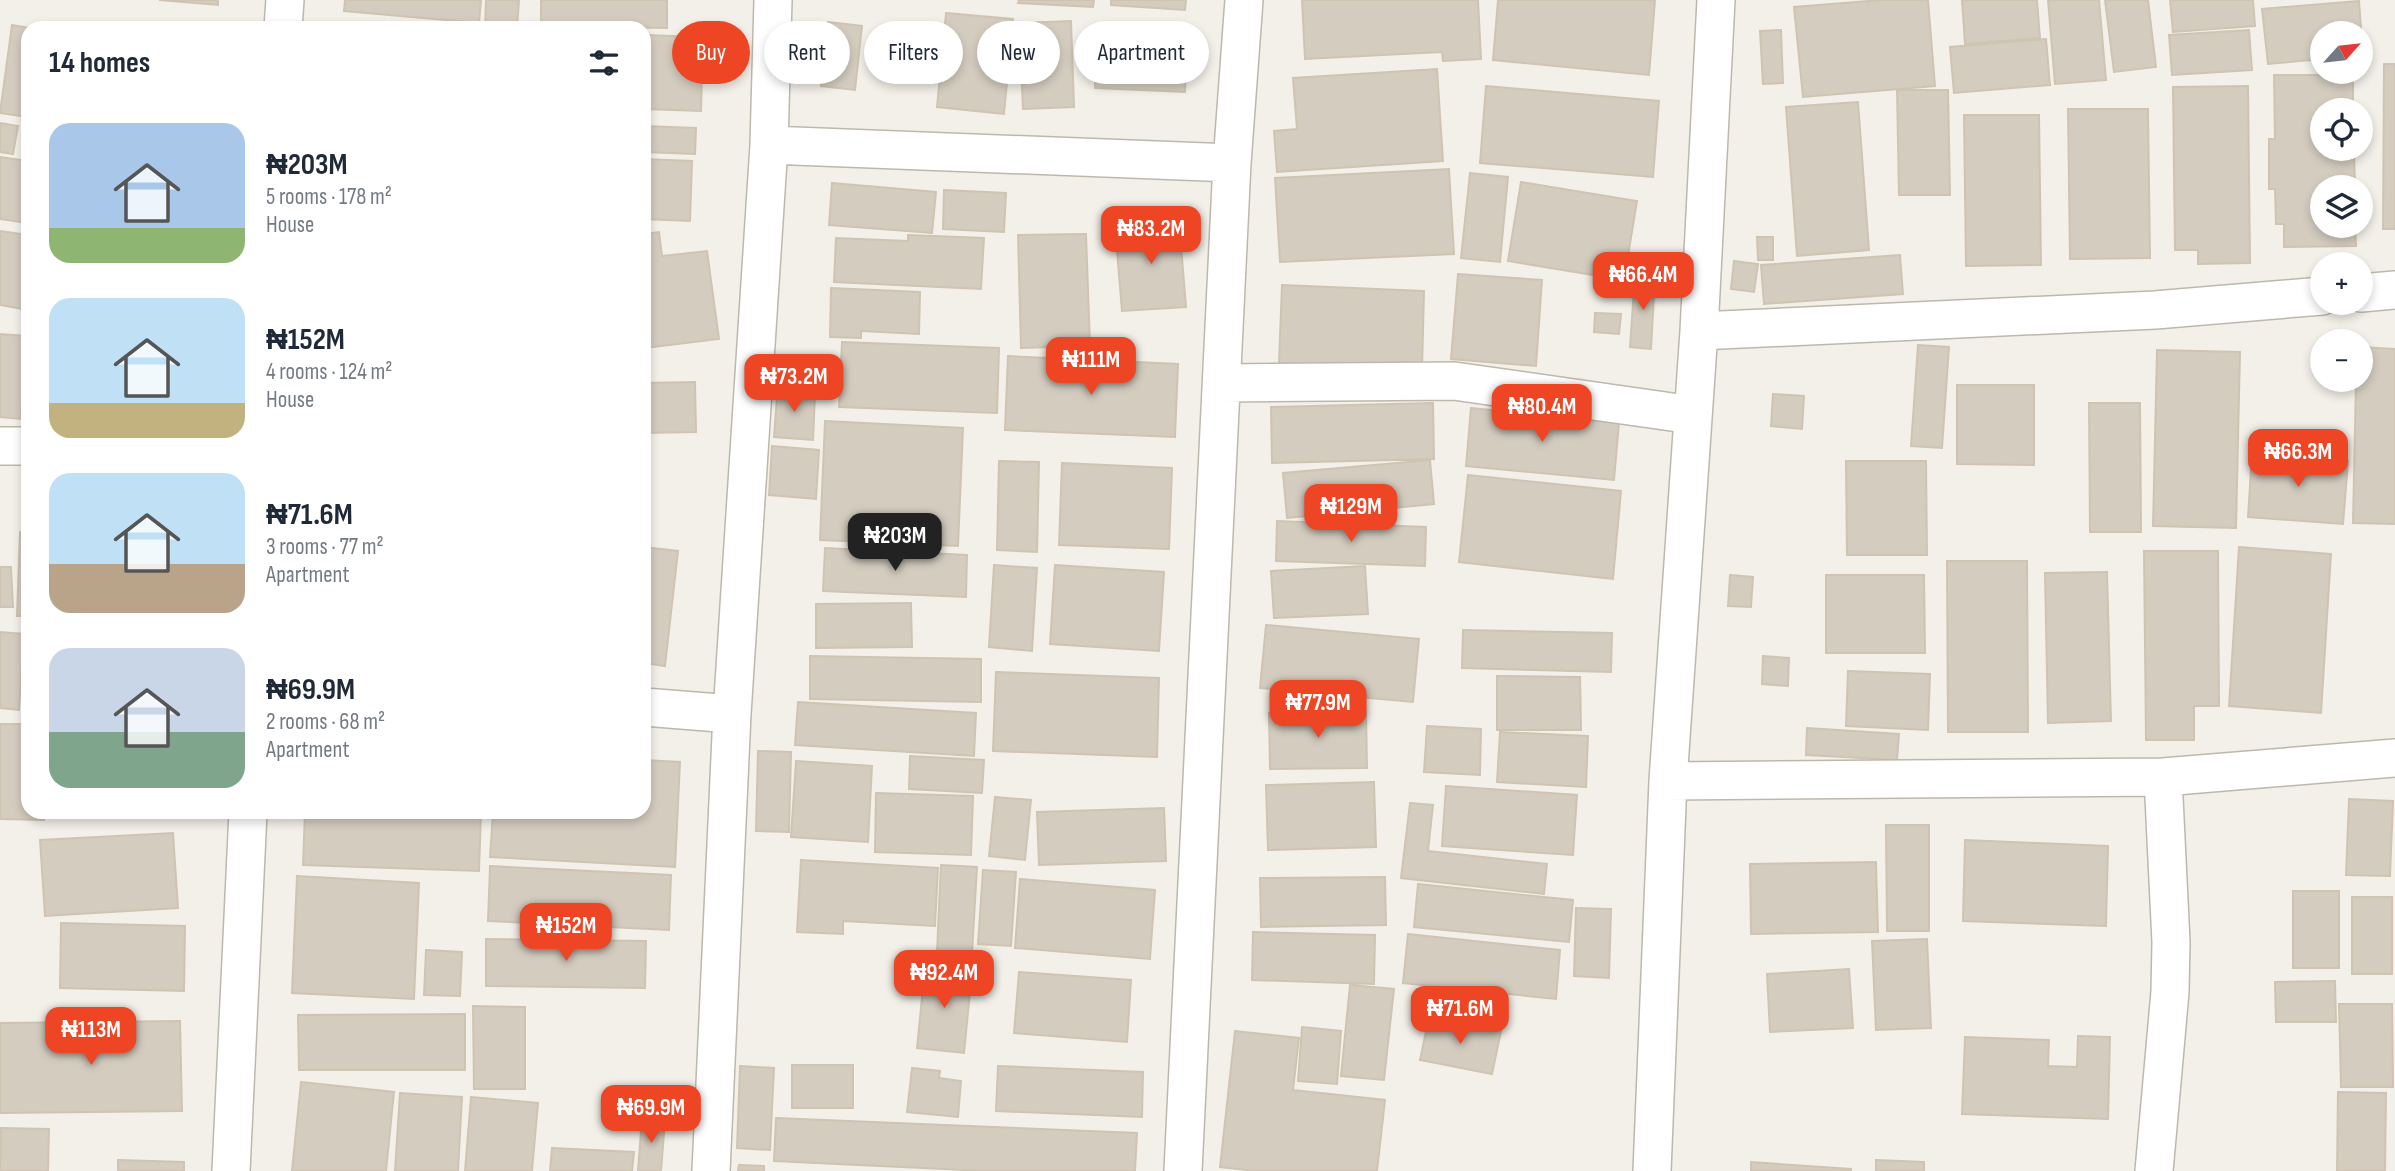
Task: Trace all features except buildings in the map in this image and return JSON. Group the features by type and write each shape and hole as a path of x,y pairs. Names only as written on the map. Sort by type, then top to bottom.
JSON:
{"street":[{"path":"284,21 285,0"},
{"path":"711,1171 732,714 769,145 773,0"},
{"path":"1183,1171 1232,163 1244,0"},
{"path":"1652,1171 1668,781 1699,331 1716,0"},
{"path":"769,145 1232,163"},
{"path":"2373,292 2395,290"},
{"path":"1699,331 2155,310 2310,297"},
{"path":"1222,383 1454,381 1693,415"},
{"path":"0,446 21,446"},
{"path":"651,708 732,714"},
{"path":"1668,781 2162,778 2395,758"},
{"path":"2154,1171 2170,979 2162,778"},
{"path":"231,1171 248,819"}]}
